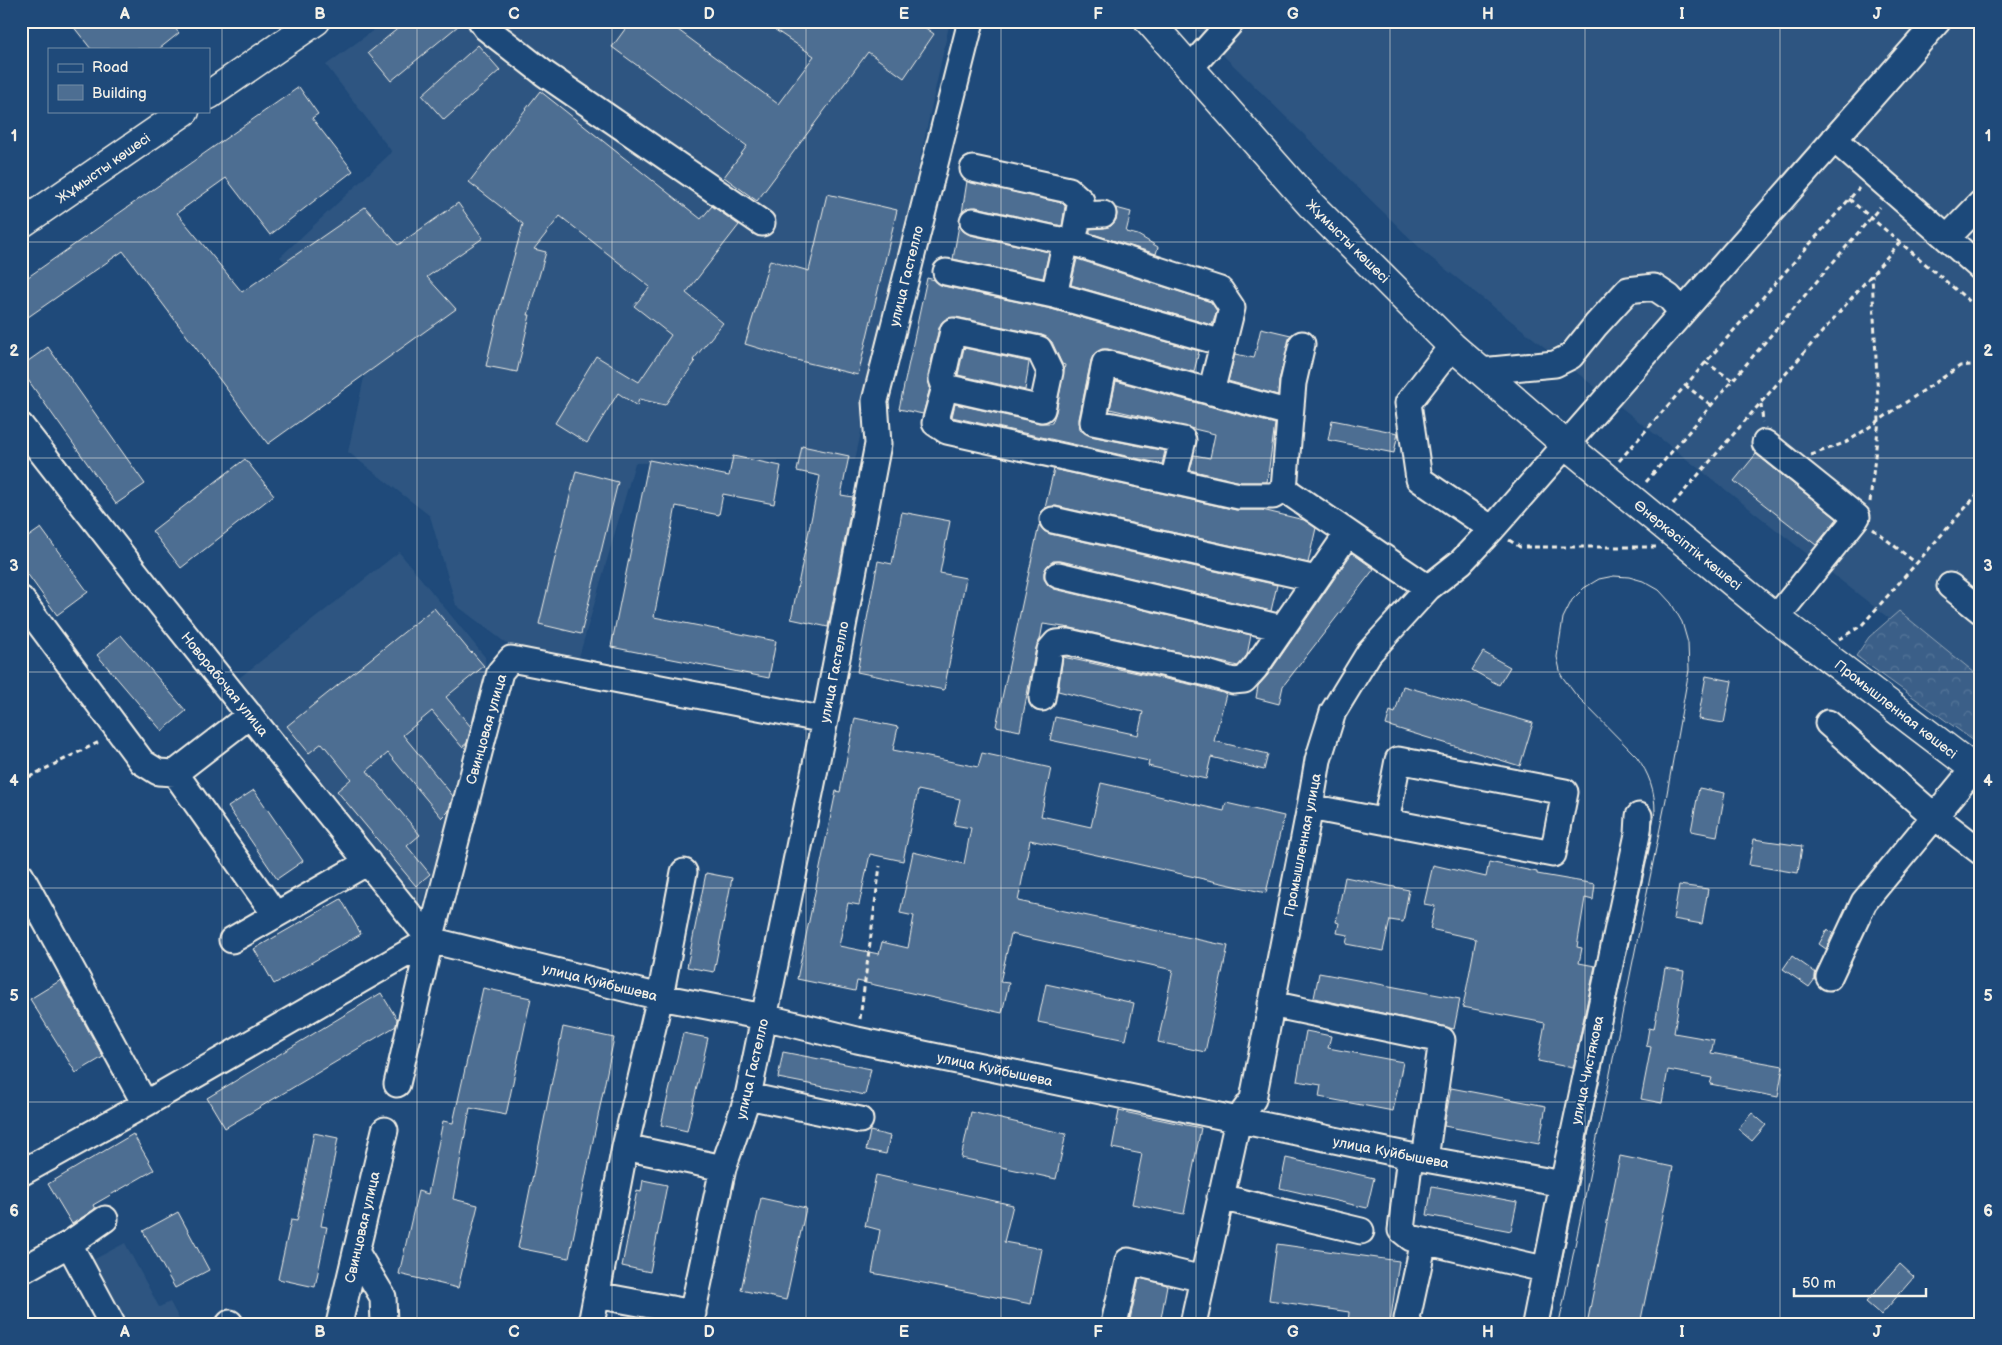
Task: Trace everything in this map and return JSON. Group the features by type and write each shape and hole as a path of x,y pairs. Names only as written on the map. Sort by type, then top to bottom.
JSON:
{"main road":[{"path":"210,94 316,21"},
{"name":"Жұмысты көшесі","path":"1149,21 1310,204 1452,346 1566,444"},
{"name":"Жұмысты көшесі","path":"21,224 184,112"},
{"name":"Өнеркәсіптік көшесі","path":"1566,444 1776,618 1811,643"},
{"name":"Промышленная көшесі","path":"1811,643 1978,768"}],"street":[{"path":"482,21 486,28 545,74 762,223"},
{"name":"улица Гастелло","path":"691,1318 723,1168 748,1096 825,720 878,444 875,401 971,21"},
{"path":"1190,68 1232,21"},
{"name":"Промышленная улица","path":"1193,1324 1238,1120 1253,1099 1318,760 1334,712 1369,653 1428,588 1461,562 1492,529 1938,21"},
{"path":"1834,139 1981,268"},
{"path":"973,169 1069,190 1081,201 1079,215 1054,295"},
{"path":"1947,238 1981,203"},
{"path":"1079,215 1103,214"},
{"path":"973,221 1070,242 1220,290 1232,308 1211,392"},
{"path":"946,272 1054,295 1223,343"},
{"path":"1481,371 1555,364 1571,356 1628,290 1654,287 1669,297 1682,312"},
{"path":"1284,489 1293,384 1302,344"},
{"path":"1452,346 1408,403 1419,480 1492,529"},
{"path":"1173,481 1182,440 1092,422 1105,364 1290,413"},
{"path":"945,387 935,423 947,431 1238,496 1273,496 1284,489"},
{"name":"Новорабочая улица","path":"21,426 150,591 430,940"},
{"path":"1765,443 1790,463 1863,511 1776,618"},
{"path":"1284,489 1428,588"},
{"path":"1053,520 1316,579"},
{"path":"1042,698 1050,650 1056,643 1068,642 1207,673 1233,681 1244,680 1255,668 1348,533"},
{"path":"1058,575 1282,628"},
{"path":"1950,586 1981,611"},
{"path":"21,599 142,762 158,772 175,773 250,715"},
{"name":"Свинцовая улица","path":"397,1084 430,940 500,672 511,659 825,720"},
{"path":"1828,723 1934,816 1981,852"},
{"path":"1310,807 1386,822 1553,854 1565,792 1398,760 1386,822"},
{"path":"1829,977 1864,902 1934,816 1978,768"},
{"path":"175,773 275,914"},
{"name":"улица Чистякова","path":"1535,1324 1638,834 1638,816"},
{"path":"232,940 368,862"},
{"path":"591,1324 626,1147 660,997 684,872"},
{"path":"21,876 145,1104"},
{"path":"21,1173 430,940"},
{"name":"улица Куйбышева","path":"430,940 660,997 764,1017 857,1040 1417,1158 1563,1184"},
{"path":"1271,1004 1442,1040 1401,1230 1411,1238 1535,1267"},
{"path":"748,1096 860,1120"},
{"name":"Свинцовая улица","path":"339,1324 385,1130"},
{"path":"626,1147 723,1168"},
{"path":"1220,1197 1361,1231"},
{"path":"21,1271 69,1244 105,1219"},
{"path":"1409,1324 1407,1319 1424,1241"},
{"path":"69,1244 112,1324"},
{"path":"356,1252 384,1298 384,1324"},
{"path":"1114,1324 1128,1262 1203,1279"},
{"path":"596,1295 691,1318"}],"path":[{"path":"1605,476 1872,172"},
{"path":"1632,498 1894,191"},
{"path":"1849,199 1981,311"},
{"path":"1659,520 1900,242"},
{"path":"1872,275 1879,420 1863,511 1916,563"},
{"path":"1705,362 1732,380"},
{"path":"1790,463 1847,442 1960,366 1981,364"},
{"path":"1685,385 1711,405"},
{"path":"1811,643 1840,639 1861,626 1981,490"},
{"path":"1492,529 1520,547 1692,548"},
{"path":"21,781 120,732"},
{"path":"857,1040 880,866"}],"shaded area":[{"path":"386,21 950,21 855,460 635,463 577,664 523,656 456,605 430,516 348,452 369,354 280,257 392,152 326,65"},
{"path":"1188,21 1981,21 1981,691 1425,253"},
{"path":"399,552 485,657 487,690 476,738 422,906 239,678"},
{"path":"125,1243 159,1307 170,1302 179,1319 170,1324 125,1324 91,1261"}],"green space":[{"path":"1899,611 1981,678 1981,732 1974,741 1856,656 1869,637"}],"building":[{"path":"69,21 169,21 179,33 160,48 90,48"},
{"path":"407,21 464,21 391,81 368,53"},
{"path":"631,21 666,21 778,104 814,56 762,21 916,21 934,34 904,78 868,52 757,201 724,177 747,146 612,47"},
{"path":"478,45 500,70 444,120 422,95"},
{"path":"299,87 318,114 312,118 353,171 270,235 226,178 177,213 242,292 365,207 398,245 458,203 483,238 427,277 456,309 268,444 123,251 21,322 21,282"},
{"path":"540,91 701,219 712,206 739,225 686,293 723,323 693,360 695,362 665,405 639,399 637,406 618,393 587,443 555,423 596,356 639,382 671,335 634,306 650,287 560,216 534,249 546,252 528,315 530,315 517,372 486,366 499,310 523,224 469,182"},
{"path":"967,181 1062,203 1065,206 1062,226 976,207 968,208 962,213"},
{"path":"827,194 897,210 858,375 788,358 745,344 770,260 809,271"},
{"path":"1116,208 1131,212 1126,232 1138,235 1158,247 1156,254 1090,233 1090,229 1111,226 1116,220"},
{"path":"959,225 963,231 970,235 1049,252 1043,278 953,259"},
{"path":"1077,259 1211,302 1217,311 1212,325 1071,285"},
{"path":"927,278 935,280 943,286 1051,309 1199,351 1194,372 1108,349 1102,349 1095,353 1091,360 1079,419 1080,430 1090,436 1165,451 1162,464 952,417 955,404 1039,423 1052,423 1065,365 1062,364 1052,342 1042,335 956,317 948,318 942,322 939,328 928,376 930,388 923,414 899,409"},
{"path":"1261,328 1291,335 1279,380 1278,395 1228,381 1235,354 1254,358"},
{"path":"48,347 145,484 116,504 21,370 21,366"},
{"path":"964,348 1029,362 1025,390 958,375"},
{"path":"1116,381 1275,424 1267,482 1241,482 1190,470 1194,455 1210,458 1215,434 1110,409"},
{"path":"1332,420 1398,433 1394,453 1328,440"},
{"path":"802,446 849,456 841,495 853,497 828,627 791,619 820,476 797,471"},
{"path":"1756,454 1837,519 1816,545 1734,481"},
{"path":"733,456 781,466 774,504 723,494 719,515 676,506 654,617 776,641 769,678 611,647 649,460 729,476"},
{"path":"245,459 274,495 181,568 152,531"},
{"path":"1054,469 1236,510 1262,510 1304,520 1316,528 1308,563 1056,506 1045,508"},
{"path":"576,471 618,482 581,634 539,624"},
{"path":"902,512 950,521 940,573 966,578 944,690 857,672 878,561 892,564"},
{"path":"1039,525 1050,534 1277,585 1271,611 1061,561 1053,561 1044,572 1044,579 1054,589 1251,635 1247,655 1238,666 1071,628 1043,624 1040,640 1036,648 1020,731 996,726"},
{"path":"41,528 88,592 57,615 21,565 21,542"},
{"path":"1352,553 1374,569 1283,686 1279,704 1256,698 1258,686 1267,676"},
{"path":"434,608 484,666 446,697 471,727 467,743 462,747 432,711 403,735 453,796 448,812 442,818 388,753 367,771 420,835 407,846 430,874 416,886 337,791 351,779 322,743 309,753 287,726"},
{"path":"121,635 186,711 162,731 97,655"},
{"path":"1483,652 1510,667 1499,685 1472,670"},
{"path":"1063,657 1198,686 1226,694 1214,741 1268,754 1264,770 1211,757 1206,779 1148,766 1149,761 1050,740 1055,717 1138,735 1143,712 1058,691"},
{"path":"1706,676 1732,681 1724,723 1698,719"},
{"path":"1403,686 1533,723 1520,766 1386,725 1390,711 1395,713"},
{"path":"855,718 898,727 893,750 978,767 982,753 1051,768 1041,816 1091,827 1101,783 1224,811 1226,803 1284,816 1266,893 1030,840 1018,901 1228,946 1205,1052 1158,1042 1173,970 1011,934 1000,982 1009,983 1002,1013 857,981 855,991 797,979 836,791 840,792","holes":["918,790 960,799 954,825 971,828 964,864 913,852 900,913 914,916 908,948 882,942 879,954 839,946 848,903 859,905 870,854 903,861"]},
{"path":"1699,788 1725,793 1717,836 1691,831"},
{"path":"254,790 303,861 277,879 228,807"},
{"path":"1754,839 1802,846 1798,873 1749,865"},
{"path":"1489,862 1537,872 1537,874 1595,884 1593,900 1585,898 1577,947 1582,948 1579,963 1595,966 1573,1068 1538,1061 1545,1023 1463,1007 1476,939 1430,929 1435,906 1424,904 1433,865 1486,877"},
{"path":"706,873 732,878 714,972 687,967"},
{"path":"1345,877 1409,890 1403,922 1390,920 1383,951 1346,944 1348,935 1337,933 1339,923 1336,922"},
{"path":"1679,885 1708,889 1702,924 1673,919"},
{"path":"341,899 361,934 274,984 254,949"},
{"path":"1827,930 1833,933 1826,949 1819,944"},
{"path":"1792,956 1816,973 1815,979 1809,987 1783,969"},
{"path":"1665,968 1684,971 1674,1033 1714,1040 1711,1053 1783,1066 1778,1097 1710,1084 1712,1078 1668,1070 1662,1103 1641,1099 1651,1047 1646,1046 1649,1028 1654,1029"},
{"path":"1319,973 1460,999 1454,1029 1314,998"},
{"path":"61,980 103,1057 76,1073 30,999"},
{"path":"1046,984 1134,1003 1126,1040 1038,1022"},
{"path":"483,988 531,998 506,1115 470,1108 453,1199 478,1205 458,1288 399,1274 418,1191 428,1194 443,1121 453,1123"},
{"path":"381,993 397,1019 396,1026 225,1128 207,1098"},
{"path":"563,1027 614,1038 569,1258 518,1248"},
{"path":"1306,1031 1331,1036 1328,1048 1403,1062 1393,1111 1319,1097 1321,1085 1297,1081"},
{"path":"683,1033 708,1038 687,1131 661,1125"},
{"path":"783,1052 871,1069 865,1095 778,1078"},
{"path":"1451,1088 1546,1106 1539,1144 1444,1126"},
{"path":"1119,1111 1201,1128 1184,1214 1132,1204 1142,1154 1112,1148"},
{"path":"971,1112 1066,1134 1056,1179 961,1158"},
{"path":"1752,1113 1766,1125 1752,1141 1738,1129"},
{"path":"870,1131 890,1136 886,1154 866,1150"},
{"path":"314,1133 338,1138 321,1226 327,1227 315,1287 278,1279 291,1220 297,1221"},
{"path":"133,1134 154,1170 93,1205 95,1209 72,1224 48,1184"},
{"path":"1620,1156 1673,1167 1640,1324 1587,1324"},
{"path":"1286,1158 1374,1178 1367,1208 1280,1188"},
{"path":"876,1175 1013,1205 1004,1242 1042,1249 1031,1304 872,1273 880,1230 865,1226"},
{"path":"643,1180 667,1185 650,1272 622,1266 637,1191 641,1192"},
{"path":"1432,1186 1517,1202 1511,1231 1427,1215"},
{"path":"761,1198 806,1208 786,1300 741,1290"},
{"path":"178,1212 209,1270 175,1288 143,1231"},
{"path":"1277,1244 1399,1261 1390,1324 1348,1324 1349,1312 1269,1300"},
{"path":"1900,1264 1914,1277 1881,1315 1866,1302"},
{"path":"1139,1278 1167,1285 1160,1324 1129,1324"}],"tram line":[{"path":"1549,1324 1655,812 1652,789 1641,763 1576,695 1561,675 1557,657 1563,618 1572,600 1584,588 1599,579 1614,576 1629,577 1643,581 1659,590 1671,603 1682,622 1688,643 1689,670 1666,799 1559,1324"}]}
